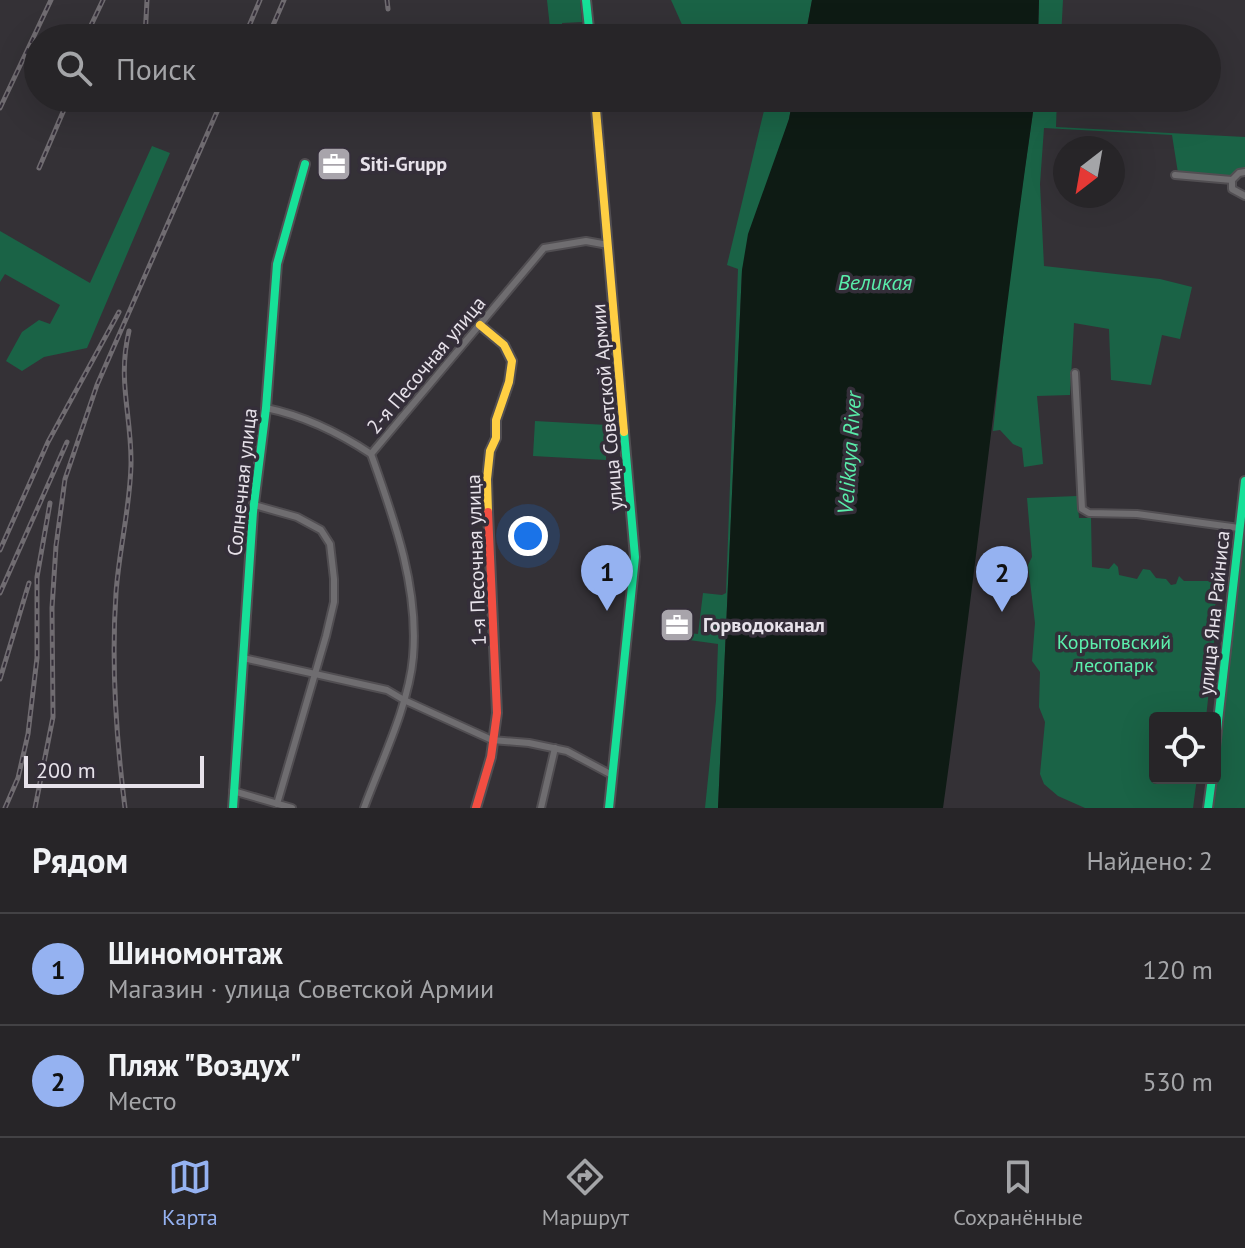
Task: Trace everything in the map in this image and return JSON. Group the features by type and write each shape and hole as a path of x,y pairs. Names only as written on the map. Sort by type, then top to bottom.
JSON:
{"street":[{"path":"586,0 589,24"},
{"name":"улица Советской Армии","path":"596,112 635,557 609,808"},
{"name":"Солнечная улица","path":"233,808 254,505 266,408 277,264 305,164"},
{"path":"1245,172 1232,180 1232,189 1245,196"},
{"path":"1175,175 1232,180"},
{"name":"2-я Песочная улица","path":"364,808 404,700 413,658 413,610 401,541 371,454 544,248 586,241 608,245"},
{"name":"1-я Песочная улица","path":"476,808 491,757 497,713 487,479 490,451 496,438 496,420 509,382 512,361 504,345 480,325"},
{"path":"1075,373 1082,509 1089,513 1137,514 1239,528"},
{"path":"266,408 286,412 335,431 371,454"},
{"name":"улица Яна Райниса","path":"1219,712 1245,481"},
{"path":"254,505 297,517 321,530 330,544 334,602 277,804"},
{"path":"243,658 387,690 492,740 567,751 612,775"},
{"path":"541,808 555,748"},
{"path":"1208,808 1211,784"},
{"path":"233,791 292,808"}],"green space":[{"path":"547,0 580,0 582,22 550,24"},
{"path":"671,0 812,0 808,24 682,24"},
{"path":"1039,0 1063,0 1062,24 1038,24"},
{"path":"764,112 790,112 742,270 718,808 705,808 716,701 718,644 689,640 689,633 698,634 703,593 726,593 738,269 727,265"},
{"path":"1033,112 1057,112 1056,127 1245,137 1245,170 1230,176 1178,173 1172,135 1044,128 1040,184 1044,266 1160,279 1192,287 1180,339 1162,335 1151,385 1111,380 1109,329 1074,323 1070,395 1037,396 1043,464 1024,467 1022,448 1013,444 1000,430 993,431 1010,271"},
{"path":"152,146 170,153 87,348 44,357 22,371 6,361 22,332 39,320 50,324 60,305 5,274 0,282 0,231 90,283"},
{"path":"535,421 607,425 606,460 533,456"},
{"name":"Корытовский лесопарк","path":"1077,496 1079,518 1091,518 1092,567 1109,569 1114,563 1119,575 1137,579 1143,569 1150,570 1156,578 1166,579 1171,585 1176,584 1179,576 1184,581 1212,581 1219,547 1227,545 1222,591 1212,614 1215,633 1207,712 1149,712 1149,784 1196,784 1193,808 1085,808 1058,796 1044,784 1040,774 1045,722 1039,707 1040,672 1032,661 1035,623 1028,565 1032,557 1027,498"},
{"name":"Корытовский лесопарк","path":"1245,530 1245,808 1213,808 1216,784 1221,784 1221,738"}],"water":[{"path":"812,0 1039,0 1038,24 808,24"},
{"name":"Великая","path":"790,112 1033,112 943,808 718,808 742,270 748,234"}],"railway":[{"path":"40,24 51,0"},
{"path":"92,24 103,0"},
{"path":"146,24 147,0"},
{"path":"250,24 260,0"},
{"path":"274,24 284,0"},
{"path":"387,0 388,9"},
{"path":"0,108 24,57"},
{"path":"39,168 63,112"},
{"path":"35,808 53,717 52,608 65,479 97,385 217,112"},
{"path":"0,550 48,442 119,312"},
{"path":"125,808 117,728 114,647 117,577 131,465 124,366 129,331"},
{"path":"0,593 67,442"},
{"path":"5,808 18,778 28,734 37,658 37,577 50,503"},
{"path":"0,679 29,583"}],"traffic: fast":[{"path":"586,0 589,24"},
{"path":"233,808 253,512 266,408 277,264 305,164"},
{"path":"609,808 635,557 624,432"},
{"path":"1219,712 1245,481"},
{"path":"1208,808 1211,784"}],"traffic: slow":[{"path":"596,112 624,432"},
{"path":"480,325 504,345 512,361 509,382 496,420 496,438 490,451 488,512"}],"traffic: jam":[{"path":"476,808 491,757 497,713 488,512"}],"place":[{"name":"Siti-Grupp","path":"334,164"},
{"name":"Шиномонтаж","path":"607,611"},
{"name":"Пляж \"Воздух\"","path":"1002,612"},
{"name":"Горводоканал","path":"677,625"}],"water label":[{"name":"Velikaya River","path":"849,453"}]}
